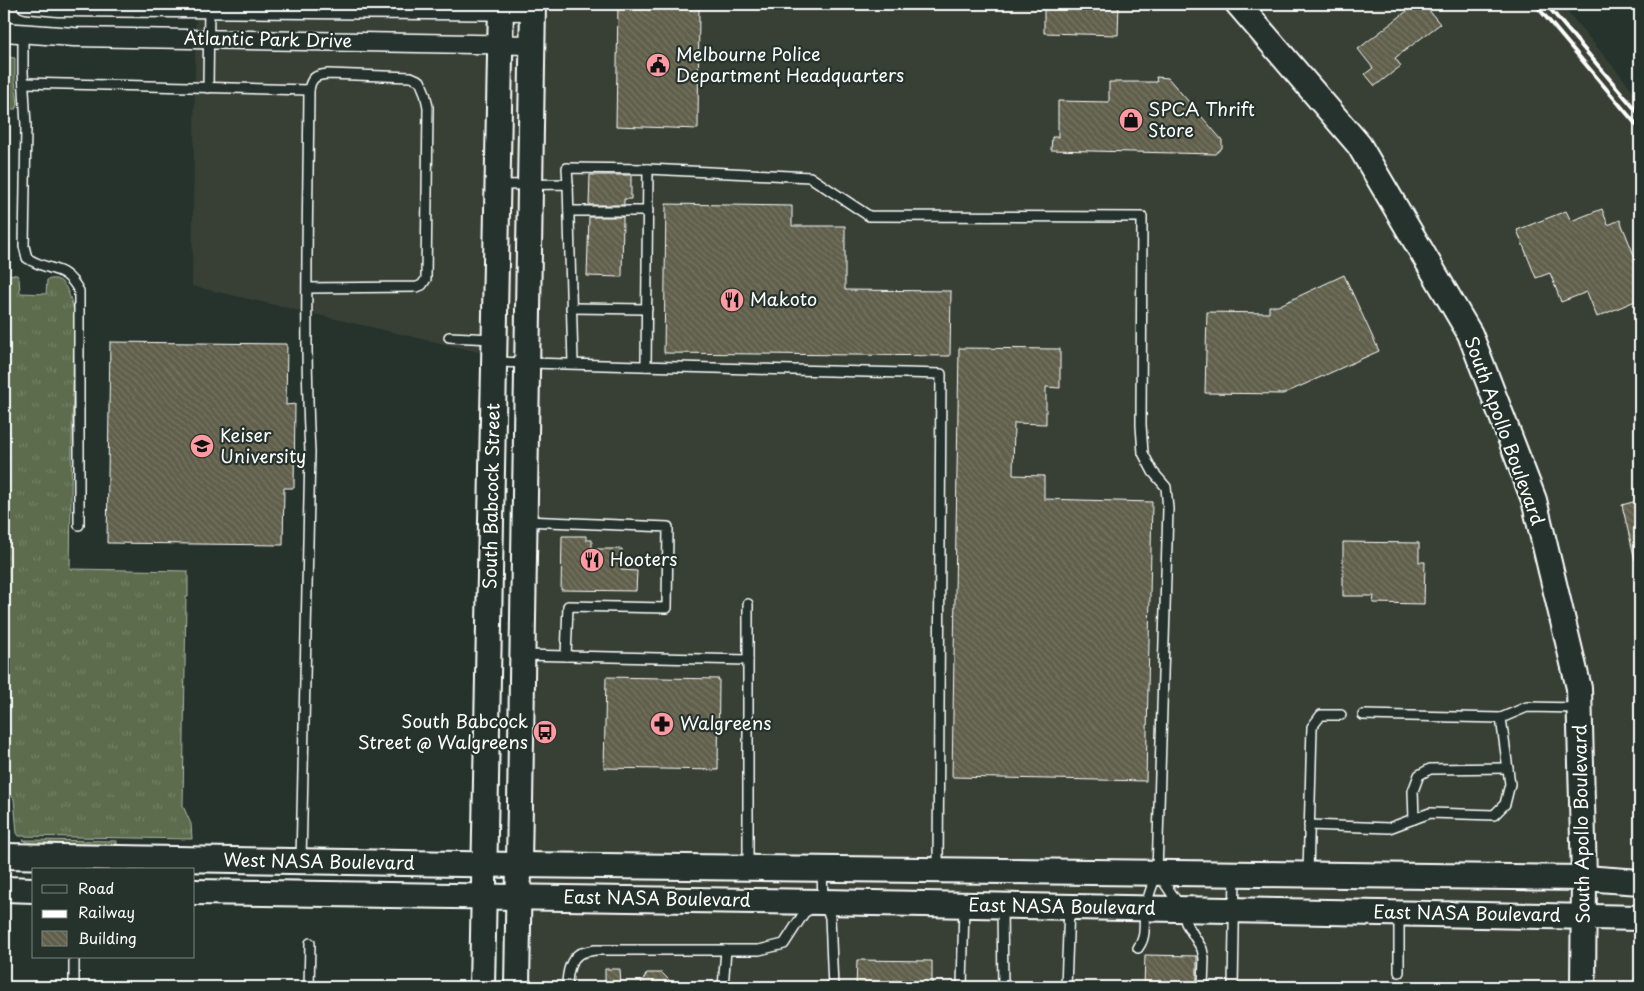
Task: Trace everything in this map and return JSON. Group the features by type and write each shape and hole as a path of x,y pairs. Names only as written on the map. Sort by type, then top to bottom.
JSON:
{"main road":[{"name":"South Apollo Boulevard","path":"1238,4 1359,144 1470,334 1534,500 1579,688 1585,917 1583,987"},
{"name":"South Babcock Street","path":"482,987 501,7"},
{"name":"South Babcock Street","path":"517,987 533,7"},
{"name":"West NASA Boulevard","path":"4,856 485,864"},
{"path":"485,864 519,865"},
{"name":"East NASA Boulevard","path":"519,865 1584,878 1640,882"},
{"path":"4,889 32,890"},
{"name":"West NASA Boulevard","path":"195,892 484,896"},
{"name":"East NASA Boulevard","path":"484,896 1640,918"}],"street":[{"name":"Atlantic Park Drive","path":"26,4 58,7 533,7"},
{"path":"23,33 26,4"},
{"name":"Atlantic Park Drive","path":"4,32 74,37 532,45"}],"lane":[{"path":"208,88 209,6"},
{"path":"23,33 26,126 24,246 27,258 36,264 60,270 72,278 79,291 79,525"},
{"path":"301,861 310,452 307,396 307,288 309,90 311,80 317,75 411,77 420,81 428,107 426,279 422,285 417,287 307,288"},
{"path":"24,83 309,90"},
{"path":"573,363 567,168 810,177 869,216 1142,217 1141,425 1143,452 1153,472 1166,487 1168,509 1157,873 1145,908 1143,941 1138,948"},
{"path":"646,366 648,170"},
{"path":"498,185 568,184"},
{"path":"569,211 648,211"},
{"path":"571,308 647,308"},
{"path":"449,337 495,350 527,362 941,374 938,870"},
{"path":"524,521 668,526 668,608 568,606 566,656"},
{"path":"748,604 748,868"},
{"path":"522,655 748,660"},
{"path":"1363,715 1501,718 1527,707 1580,708"},
{"path":"1308,875 1312,727 1321,715 1341,715"},
{"path":"1309,825 1389,828 1430,813 1494,815 1505,804 1510,784 1501,718"},
{"path":"1414,819 1413,791 1418,775 1430,769 1508,768"},
{"path":"822,869 823,902 830,917 833,987"},
{"path":"1157,873 1182,909 1186,923 1202,949 1204,958 1204,987"},
{"path":"1233,987 1235,874"},
{"path":"567,987 567,979 572,963 580,954 595,950 759,950 784,944 804,913 823,902"},
{"path":"962,987 964,905"},
{"path":"1002,906 1003,987"},
{"path":"1066,987 1068,907"},
{"path":"1399,912 1399,972"},
{"path":"309,987 310,943"},
{"path":"724,987 726,950"},
{"path":"74,958 74,987"}],"shaded area":[{"path":"196,4 1561,4 1640,99 1640,987 516,987 527,363 192,286"}],"green space":[{"path":"4,57 15,58 18,105 16,109 5,109 4,192"},
{"path":"4,274 17,275 20,293 46,294 47,280 59,280 63,283 69,294 74,311 70,569 188,571 183,806 191,824 192,839 19,836 17,833 14,799 4,786"},
{"path":"23,840 117,841 117,846 35,845"}],"building":[{"name":"Melbourne Police Department Headquarters","path":"618,4 699,4 698,129 616,126"},
{"path":"1044,4 1119,4 1118,35 1044,33"},
{"path":"1416,4 1424,4 1440,24 1395,58 1401,66 1375,86 1365,74 1373,68 1358,49"},
{"name":"SPCA Thrift Store","path":"1156,77 1168,78 1222,140 1222,148 1215,154 1051,150 1052,137 1058,137 1058,101 1109,102 1109,82 1157,82"},
{"path":"590,175 631,175 631,199 624,199 624,205 589,205"},
{"path":"666,204 792,206 792,226 845,226 845,290 951,291 950,356 664,353"},
{"path":"1602,209 1608,225 1620,220 1640,270 1640,299 1597,317 1587,292 1561,302 1550,273 1536,278 1517,230 1566,211 1571,221"},
{"path":"589,217 623,217 622,277 587,276"},
{"path":"1344,275 1379,351 1283,394 1205,393 1207,312 1269,313 1269,306 1278,306"},
{"name":"Keiser University","path":"110,342 287,344 286,405 295,404 294,488 284,488 283,545 107,543"},
{"path":"959,348 1060,349 1060,388 1046,387 1046,424 1014,423 1013,475 1044,476 1044,499 1152,502 1146,781 952,777"},
{"path":"1640,500 1640,560 1635,560 1622,505"},
{"name":"Hooters","path":"562,536 586,536 586,540 592,540 592,549 622,549 621,570 637,571 636,591 561,590"},
{"path":"1343,542 1419,543 1419,562 1425,562 1424,604 1373,603 1374,596 1343,596"},
{"name":"Walgreens","path":"606,677 719,679 718,770 604,768"},
{"path":"1145,955 1197,956 1197,987 1144,987"},
{"path":"857,960 932,961 932,987 856,987"},
{"path":"605,969 620,969 621,986 605,986"},
{"path":"647,973 662,973 676,987 639,987"}],"railway":[{"path":"1535,4 1640,129"},
{"path":"1546,4 1640,115"}],"place":[{"name":"Melbourne Police Department Headquarters","path":"658,65"},
{"name":"SPCA Thrift Store","path":"1131,120"},
{"name":"Makoto","path":"732,300"},
{"name":"Keiser University","path":"202,446"},
{"name":"Hooters","path":"592,560"},
{"name":"Walgreens","path":"662,724"},
{"name":"South Babcock Street @ Walgreens","path":"545,732"}]}
